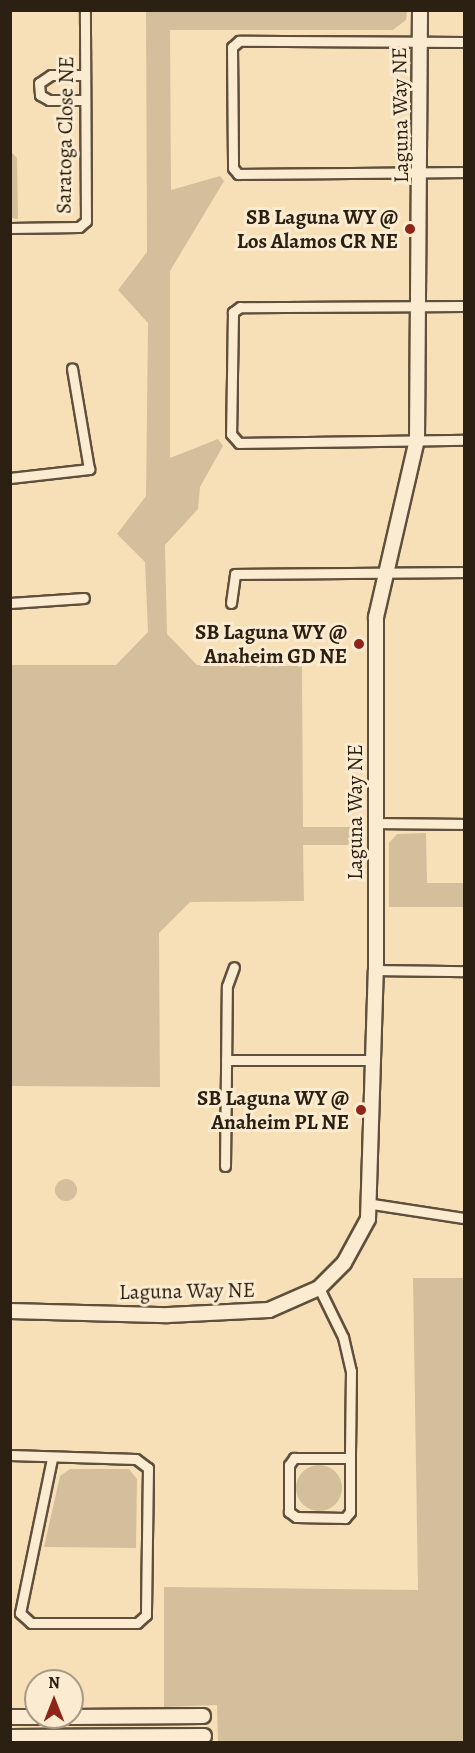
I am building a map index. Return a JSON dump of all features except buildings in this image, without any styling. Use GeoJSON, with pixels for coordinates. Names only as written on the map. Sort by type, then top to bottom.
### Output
{"type":"FeatureCollection","features":[{"type":"Feature","properties":{"kind":"street","name":"Saratoga Close NE"},"geometry":{"type":"LineString","coordinates":[[10,228],[79,227],[86,221],[85,10]]}},
{"type":"Feature","properties":{"kind":"street","name":"Laguna Way NE"},"geometry":{"type":"LineString","coordinates":[[10,1311],[238,1314],[296,1302],[319,1288],[349,1255],[372,1204],[376,970],[375,635],[386,572],[417,440],[422,175],[420,10]]}},
{"type":"Feature","properties":{"kind":"street"},"geometry":{"type":"LineString","coordinates":[[465,42],[420,44],[239,41],[232,47],[233,168],[238,174],[422,175],[465,172]]}},
{"type":"Feature","properties":{"kind":"street"},"geometry":{"type":"LineString","coordinates":[[84,75],[51,75],[39,83],[40,95],[49,100],[85,100]]}},
{"type":"Feature","properties":{"kind":"street"},"geometry":{"type":"LineString","coordinates":[[465,306],[420,309],[240,307],[233,312],[231,434],[239,443],[465,440]]}},
{"type":"Feature","properties":{"kind":"street"},"geometry":{"type":"LineString","coordinates":[[10,478],[89,469],[72,368]]}},
{"type":"Feature","properties":{"kind":"street"},"geometry":{"type":"LineString","coordinates":[[231,603],[235,574],[465,572]]}},
{"type":"Feature","properties":{"kind":"street"},"geometry":{"type":"LineString","coordinates":[[10,603],[84,598]]}},
{"type":"Feature","properties":{"kind":"street"},"geometry":{"type":"LineString","coordinates":[[376,823],[465,824]]}},
{"type":"Feature","properties":{"kind":"street"},"geometry":{"type":"LineString","coordinates":[[225,1166],[227,986],[234,967]]}},
{"type":"Feature","properties":{"kind":"street"},"geometry":{"type":"LineString","coordinates":[[376,970],[465,971]]}},
{"type":"Feature","properties":{"kind":"street"},"geometry":{"type":"LineString","coordinates":[[226,1060],[375,1060]]}},
{"type":"Feature","properties":{"kind":"street"},"geometry":{"type":"LineString","coordinates":[[372,1204],[465,1218]]}},
{"type":"Feature","properties":{"kind":"street"},"geometry":{"type":"LineString","coordinates":[[319,1288],[343,1337],[351,1371],[350,1458],[345,1518],[296,1517],[289,1512],[294,1458],[350,1458]]}},
{"type":"Feature","properties":{"kind":"street"},"geometry":{"type":"LineString","coordinates":[[10,1455],[52,1459],[136,1459],[148,1468],[146,1615],[137,1623],[31,1623],[20,1613],[52,1459]]}},
{"type":"Feature","properties":{"kind":"street"},"geometry":{"type":"LineString","coordinates":[[10,1737],[204,1739],[203,1716],[84,1717]]}},
{"type":"Feature","properties":{"kind":"shaded area"},"geometry":{"type":"Polygon","coordinates":[[[146,11],[407,11],[406,20],[393,30],[170,30],[171,190],[220,176],[224,181],[170,271],[170,458],[218,439],[223,446],[200,487],[198,509],[165,545],[167,634],[197,665],[302,666],[303,827],[363,827],[363,845],[303,845],[304,901],[190,902],[159,933],[160,1087],[11,1086],[11,665],[116,665],[148,632],[145,562],[117,534],[146,496],[148,323],[118,290],[147,252],[146,11]]]}},
{"type":"Feature","properties":{"kind":"shaded area"},"geometry":{"type":"Polygon","coordinates":[[[11,152],[17,158],[18,219],[11,218],[11,152]]]}},
{"type":"Feature","properties":{"kind":"shaded area"},"geometry":{"type":"Polygon","coordinates":[[[426,833],[427,883],[464,883],[464,907],[389,907],[389,843],[397,834],[426,833]]]}},
{"type":"Feature","properties":{"kind":"shaded area"},"geometry":{"type":"Polygon","coordinates":[[[66,1179],[74,1182],[77,1190],[74,1198],[66,1201],[58,1198],[55,1190],[58,1182],[66,1179]]]}},
{"type":"Feature","properties":{"kind":"shaded area"},"geometry":{"type":"Polygon","coordinates":[[[413,1278],[464,1278],[464,1742],[218,1742],[217,1705],[164,1707],[164,1587],[418,1590],[413,1278]]]}},
{"type":"Feature","properties":{"kind":"shaded area"},"geometry":{"type":"Polygon","coordinates":[[[319,1465],[335,1472],[342,1488],[335,1504],[319,1511],[303,1504],[296,1488],[303,1472],[319,1465]]]}},
{"type":"Feature","properties":{"kind":"shaded area"},"geometry":{"type":"Polygon","coordinates":[[[70,1469],[129,1469],[137,1479],[136,1548],[44,1547],[60,1476],[70,1469]]]}},
{"type":"Feature","properties":{"kind":"place","name":"SB Laguna WY @ Los Alamos CR NE"},"geometry":{"type":"Point","coordinates":[410,229]}},
{"type":"Feature","properties":{"kind":"place","name":"SB Laguna WY @ Anaheim GD NE"},"geometry":{"type":"Point","coordinates":[359,644]}},
{"type":"Feature","properties":{"kind":"place","name":"SB Laguna WY @ Anaheim PL NE"},"geometry":{"type":"Point","coordinates":[361,1110]}}]}
